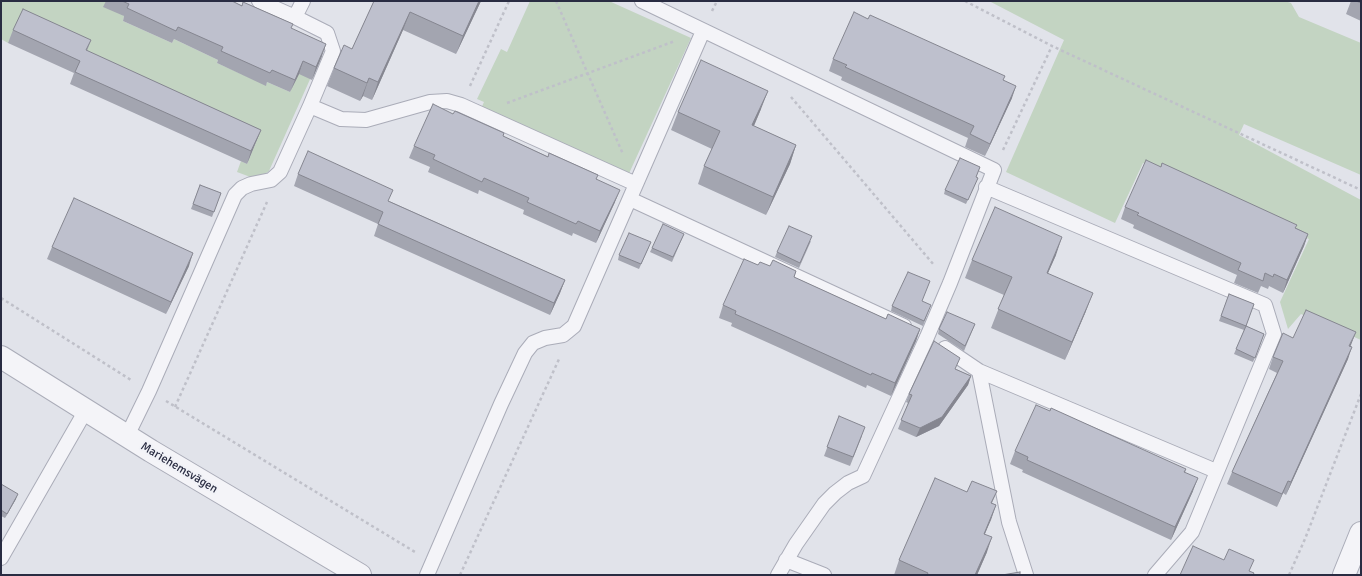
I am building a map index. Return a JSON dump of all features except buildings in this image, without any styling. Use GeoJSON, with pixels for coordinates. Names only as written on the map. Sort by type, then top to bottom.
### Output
{"type":"FeatureCollection","features":[{"type":"Feature","properties":{"kind":"street","name":"Mariehemsvägen"},"geometry":{"type":"LineString","coordinates":[[1,357],[126,436],[355,574]]}},
{"type":"Feature","properties":{"kind":"street"},"geometry":{"type":"LineString","coordinates":[[1344,575],[1361,533]]}},
{"type":"Feature","properties":{"kind":"lane"},"geometry":{"type":"LineString","coordinates":[[126,436],[149,391],[236,195],[242,188],[251,184],[271,180],[280,172],[333,51],[327,33],[259,1]]}},
{"type":"Feature","properties":{"kind":"lane"},"geometry":{"type":"LineString","coordinates":[[295,18],[303,1]]}},
{"type":"Feature","properties":{"kind":"lane"},"geometry":{"type":"LineString","coordinates":[[642,1],[994,170],[986,187],[950,283],[927,337],[863,476],[848,483],[824,504],[786,560],[778,575]]}},
{"type":"Feature","properties":{"kind":"lane"},"geometry":{"type":"LineString","coordinates":[[430,569],[498,411],[525,353],[533,343],[545,338],[563,335],[574,326],[703,31]]}},
{"type":"Feature","properties":{"kind":"lane"},"geometry":{"type":"LineString","coordinates":[[310,106],[341,119],[366,120],[430,102],[447,101],[461,105],[636,184]]}},
{"type":"Feature","properties":{"kind":"lane"},"geometry":{"type":"LineString","coordinates":[[986,187],[1265,305],[1274,334],[1192,532],[1155,575]]}},
{"type":"Feature","properties":{"kind":"lane"},"geometry":{"type":"LineString","coordinates":[[630,199],[927,337],[979,371],[1216,471]]}},
{"type":"Feature","properties":{"kind":"lane"},"geometry":{"type":"LineString","coordinates":[[979,371],[1009,522],[1026,575]]}},
{"type":"Feature","properties":{"kind":"lane"},"geometry":{"type":"LineString","coordinates":[[1,558],[86,410]]}},
{"type":"Feature","properties":{"kind":"lane"},"geometry":{"type":"LineString","coordinates":[[786,560],[824,575]]}},
{"type":"Feature","properties":{"kind":"path"},"geometry":{"type":"LineString","coordinates":[[461,105],[509,1]]}},
{"type":"Feature","properties":{"kind":"path"},"geometry":{"type":"LineString","coordinates":[[556,1],[636,184]]}},
{"type":"Feature","properties":{"kind":"path"},"geometry":{"type":"LineString","coordinates":[[965,1],[1052,46],[1361,190]]}},
{"type":"Feature","properties":{"kind":"path"},"geometry":{"type":"LineString","coordinates":[[479,113],[703,31]]}},
{"type":"Feature","properties":{"kind":"path"},"geometry":{"type":"LineString","coordinates":[[994,170],[1052,46]]}},
{"type":"Feature","properties":{"kind":"path"},"geometry":{"type":"LineString","coordinates":[[786,92],[950,283]]}},
{"type":"Feature","properties":{"kind":"path"},"geometry":{"type":"LineString","coordinates":[[175,407],[280,172]]}},
{"type":"Feature","properties":{"kind":"path"},"geometry":{"type":"LineString","coordinates":[[1,298],[430,569]]}},
{"type":"Feature","properties":{"kind":"path"},"geometry":{"type":"LineString","coordinates":[[460,575],[574,326]]}},
{"type":"Feature","properties":{"kind":"path"},"geometry":{"type":"LineString","coordinates":[[1289,575],[1361,394]]}},
{"type":"Feature","properties":{"kind":"green space"},"geometry":{"type":"Polygon","coordinates":[[[1,1],[106,1],[124,16],[123,21],[172,43],[174,39],[218,60],[217,63],[266,85],[267,82],[290,92],[309,51],[320,57],[269,171],[262,176],[253,178],[237,172],[241,161],[247,164],[256,142],[18,22],[8,43],[1,39],[1,1]]]}},
{"type":"Feature","properties":{"kind":"green space"},"geometry":{"type":"Polygon","coordinates":[[[530,1],[609,1],[691,38],[626,180],[479,113],[484,102],[477,99],[501,49],[507,52],[530,1]]]}},
{"type":"Feature","properties":{"kind":"green space"},"geometry":{"type":"Polygon","coordinates":[[[989,1],[1285,1],[1291,3],[1299,17],[1361,43],[1361,175],[1244,124],[1239,135],[1361,200],[1361,340],[1301,314],[1288,329],[1280,302],[1309,239],[1143,163],[1115,223],[1006,172],[1064,40],[989,1]]]}}]}
